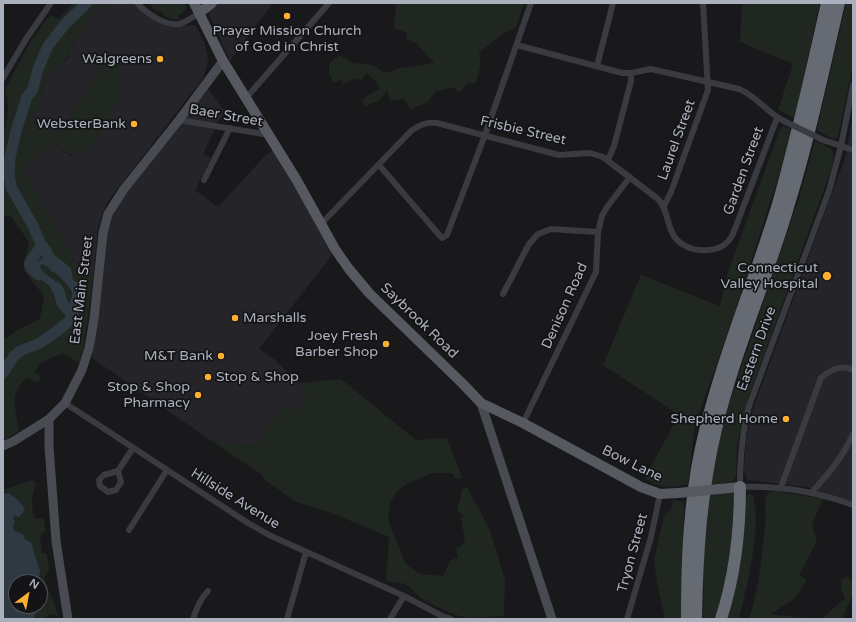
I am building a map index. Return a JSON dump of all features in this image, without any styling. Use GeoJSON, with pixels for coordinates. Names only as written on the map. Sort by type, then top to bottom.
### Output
{"type":"FeatureCollection","features":[{"type":"Feature","properties":{"kind":"highway"},"geometry":{"type":"LineString","coordinates":[[687,619],[689,531],[693,494],[701,448],[719,380],[764,250],[782,190],[803,110],[827,3]]}},
{"type":"Feature","properties":{"kind":"highway"},"geometry":{"type":"LineString","coordinates":[[696,619],[698,541],[703,495],[711,450],[728,383],[779,238],[794,186],[810,127],[839,3]]}},
{"type":"Feature","properties":{"kind":"highway"},"geometry":{"type":"LineString","coordinates":[[721,619],[729,591],[736,553],[739,525],[740,487]]}},
{"type":"Feature","properties":{"kind":"main road"},"geometry":{"type":"LineString","coordinates":[[194,3],[224,61]]}},
{"type":"Feature","properties":{"kind":"main road"},"geometry":{"type":"LineString","coordinates":[[199,13],[212,3]]}},
{"type":"Feature","properties":{"kind":"main road","name":"Saybrook Road"},"geometry":{"type":"LineString","coordinates":[[224,61],[270,135],[321,224],[349,269],[369,293],[481,403],[552,619]]}},
{"type":"Feature","properties":{"kind":"main road","name":"East Main Street"},"geometry":{"type":"LineString","coordinates":[[3,446],[14,441],[49,419],[65,402],[82,370],[89,348],[94,319],[100,252],[106,218],[124,189],[224,61]]}},
{"type":"Feature","properties":{"kind":"main road","name":"Bow Lane"},"geometry":{"type":"LineString","coordinates":[[481,403],[523,423],[641,487],[660,494],[740,487]]}},
{"type":"Feature","properties":{"kind":"main road"},"geometry":{"type":"LineString","coordinates":[[49,419],[49,447],[56,541],[68,619]]}},
{"type":"Feature","properties":{"kind":"street"},"geometry":{"type":"LineString","coordinates":[[3,78],[26,39],[51,3]]}},
{"type":"Feature","properties":{"kind":"street"},"geometry":{"type":"LineString","coordinates":[[137,3],[155,17],[170,24],[182,23],[199,13]]}},
{"type":"Feature","properties":{"kind":"street"},"geometry":{"type":"LineString","coordinates":[[246,98],[329,3]]}},
{"type":"Feature","properties":{"kind":"street"},"geometry":{"type":"LineString","coordinates":[[379,165],[438,234],[444,238],[449,230],[485,135],[531,3]]}},
{"type":"Feature","properties":{"kind":"street"},"geometry":{"type":"LineString","coordinates":[[597,66],[613,3]]}},
{"type":"Feature","properties":{"kind":"street","name":"Laurel Street"},"geometry":{"type":"LineString","coordinates":[[664,206],[671,192],[708,90],[709,82],[704,3]]}},
{"type":"Feature","properties":{"kind":"street"},"geometry":{"type":"LineString","coordinates":[[517,45],[622,73],[631,73],[651,69],[739,89],[746,92],[777,118],[823,140],[853,150]]}},
{"type":"Feature","properties":{"kind":"street"},"geometry":{"type":"LineString","coordinates":[[608,160],[614,146],[631,81],[631,73]]}},
{"type":"Feature","properties":{"kind":"street","name":"Eastern Drive"},"geometry":{"type":"LineString","coordinates":[[740,487],[742,440],[749,406],[828,191],[841,146],[853,86]]}},
{"type":"Feature","properties":{"kind":"street","name":"Garden Street"},"geometry":{"type":"LineString","coordinates":[[664,206],[671,232],[683,245],[699,251],[718,249],[730,240],[777,118]]}},
{"type":"Feature","properties":{"kind":"street","name":"Baer Street"},"geometry":{"type":"LineString","coordinates":[[179,120],[270,135]]}},
{"type":"Feature","properties":{"kind":"street","name":"Frisbie Street"},"geometry":{"type":"LineString","coordinates":[[321,224],[411,131],[422,124],[429,122],[559,155],[590,153],[603,157],[658,199],[664,206]]}},
{"type":"Feature","properties":{"kind":"street"},"geometry":{"type":"LineString","coordinates":[[204,180],[230,128]]}},
{"type":"Feature","properties":{"kind":"street","name":"Denison Road"},"geometry":{"type":"LineString","coordinates":[[523,423],[596,272],[600,221],[607,207],[630,177]]}},
{"type":"Feature","properties":{"kind":"street"},"geometry":{"type":"LineString","coordinates":[[503,294],[529,244],[538,234],[551,229],[598,232]]}},
{"type":"Feature","properties":{"kind":"street"},"geometry":{"type":"LineString","coordinates":[[781,487],[821,378],[826,373],[835,369],[847,367],[853,370]]}},
{"type":"Feature","properties":{"kind":"street","name":"Hillside Avenue"},"geometry":{"type":"LineString","coordinates":[[65,402],[133,448],[268,535],[404,596],[442,616],[451,619]]}},
{"type":"Feature","properties":{"kind":"street"},"geometry":{"type":"LineString","coordinates":[[812,492],[834,467],[848,446],[853,434]]}},
{"type":"Feature","properties":{"kind":"street"},"geometry":{"type":"LineString","coordinates":[[118,471],[133,448]]}},
{"type":"Feature","properties":{"kind":"street"},"geometry":{"type":"LineString","coordinates":[[129,530],[167,470]]}},
{"type":"Feature","properties":{"kind":"street","name":"Bow Lane"},"geometry":{"type":"LineString","coordinates":[[740,487],[781,487],[812,492],[853,505]]}},
{"type":"Feature","properties":{"kind":"street","name":"Tryon Street"},"geometry":{"type":"LineString","coordinates":[[627,619],[651,537],[660,494]]}},
{"type":"Feature","properties":{"kind":"street"},"geometry":{"type":"LineString","coordinates":[[287,619],[306,552]]}},
{"type":"Feature","properties":{"kind":"street"},"geometry":{"type":"LineString","coordinates":[[193,619],[197,606],[202,597],[208,591]]}},
{"type":"Feature","properties":{"kind":"street"},"geometry":{"type":"LineString","coordinates":[[390,619],[404,596]]}},
{"type":"Feature","properties":{"kind":"shaded area"},"geometry":{"type":"Polygon","coordinates":[[[74,3],[110,3],[91,19],[67,53],[70,55],[47,80],[33,120],[57,136],[103,66],[110,59],[122,62],[116,80],[119,98],[96,143],[73,156],[52,143],[27,163],[25,173],[80,270],[93,277],[84,345],[79,363],[62,353],[39,364],[35,372],[41,377],[38,383],[28,378],[22,383],[18,389],[15,402],[19,431],[3,441],[3,340],[21,328],[40,319],[44,296],[23,269],[29,242],[10,215],[3,216],[3,137],[8,108],[5,90],[29,44],[50,15],[58,19],[74,3]]]}},
{"type":"Feature","properties":{"kind":"shaded area"},"geometry":{"type":"Polygon","coordinates":[[[110,3],[133,3],[137,7],[172,26],[196,26],[205,44],[208,59],[203,78],[106,204],[98,227],[91,296],[20,166],[52,143],[71,156],[96,143],[118,89],[116,80],[121,62],[103,66],[57,136],[33,120],[47,80],[70,56],[67,54],[85,26],[100,9],[110,3]]]}},
{"type":"Feature","properties":{"kind":"shaded area"},"geometry":{"type":"Polygon","coordinates":[[[149,3],[184,3],[187,9],[178,16],[180,19],[171,19],[164,16],[163,13],[152,9],[153,6],[149,3]]]}},
{"type":"Feature","properties":{"kind":"shaded area"},"geometry":{"type":"Polygon","coordinates":[[[204,3],[273,3],[230,61],[204,3]]]}},
{"type":"Feature","properties":{"kind":"shaded area"},"geometry":{"type":"Polygon","coordinates":[[[524,3],[516,27],[502,34],[479,53],[481,64],[476,83],[467,84],[459,93],[453,87],[435,92],[428,102],[411,109],[404,99],[390,101],[387,91],[379,101],[364,106],[363,99],[380,88],[375,80],[366,73],[362,80],[351,79],[343,85],[342,80],[334,82],[329,75],[329,64],[339,55],[352,63],[373,65],[385,73],[400,68],[434,63],[416,43],[406,39],[407,33],[394,28],[396,4],[524,3]]]}},
{"type":"Feature","properties":{"kind":"shaded area"},"geometry":{"type":"Polygon","coordinates":[[[742,3],[820,3],[795,118],[778,110],[793,64],[740,42],[742,3]]]}},
{"type":"Feature","properties":{"kind":"shaded area"},"geometry":{"type":"Polygon","coordinates":[[[846,3],[853,3],[853,66],[838,136],[833,139],[817,130],[846,3]]]}},
{"type":"Feature","properties":{"kind":"shaded area"},"geometry":{"type":"Polygon","coordinates":[[[208,89],[226,112],[212,128],[215,129],[203,154],[211,158],[195,190],[218,207],[264,157],[273,150],[286,170],[332,255],[259,349],[274,359],[299,383],[305,399],[297,410],[281,409],[255,445],[238,446],[210,440],[92,358],[105,235],[111,220],[118,205],[134,183],[208,89]]]}},
{"type":"Feature","properties":{"kind":"shaded area","name":"Connecticut Valley Hospital"},"geometry":{"type":"Polygon","coordinates":[[[853,117],[853,503],[807,487],[748,480],[744,470],[746,440],[753,409],[845,158],[853,117]]]}},
{"type":"Feature","properties":{"kind":"shaded area"},"geometry":{"type":"Polygon","coordinates":[[[783,126],[790,129],[792,134],[731,324],[695,425],[688,484],[674,487],[655,485],[645,477],[679,415],[603,365],[641,275],[720,306],[728,272],[779,132],[783,126]]]}},
{"type":"Feature","properties":{"kind":"shaded area"},"geometry":{"type":"Polygon","coordinates":[[[815,141],[830,148],[832,151],[833,157],[831,170],[747,402],[737,444],[736,477],[732,482],[711,484],[723,426],[732,394],[800,195],[815,141]]]}},
{"type":"Feature","properties":{"kind":"shaded area"},"geometry":{"type":"Polygon","coordinates":[[[52,253],[71,268],[73,280],[85,286],[86,299],[81,314],[75,312],[72,307],[72,292],[54,271],[41,264],[40,267],[42,271],[59,286],[63,298],[61,301],[58,300],[49,285],[34,275],[27,267],[52,253]]]}},
{"type":"Feature","properties":{"kind":"shaded area"},"geometry":{"type":"Polygon","coordinates":[[[341,379],[416,440],[447,438],[462,477],[459,479],[455,478],[452,473],[432,473],[407,484],[398,490],[391,501],[388,519],[405,563],[419,574],[443,576],[450,561],[458,557],[456,549],[463,544],[465,539],[461,519],[463,516],[457,510],[463,488],[467,487],[490,530],[505,579],[504,616],[467,618],[450,613],[422,599],[406,584],[386,581],[389,537],[329,512],[296,502],[265,480],[262,475],[210,440],[238,446],[255,445],[281,409],[297,410],[305,399],[299,383],[341,379]]]}},
{"type":"Feature","properties":{"kind":"shaded area"},"geometry":{"type":"Polygon","coordinates":[[[33,480],[36,484],[32,497],[33,509],[35,518],[44,519],[45,531],[40,536],[42,553],[47,554],[49,570],[46,574],[8,574],[8,614],[48,614],[48,588],[59,616],[49,614],[45,619],[3,619],[3,490],[33,480]]]}},
{"type":"Feature","properties":{"kind":"shaded area"},"geometry":{"type":"Polygon","coordinates":[[[776,491],[823,499],[812,525],[817,541],[799,575],[807,580],[794,599],[771,614],[812,619],[749,619],[760,572],[765,521],[765,499],[769,493],[776,491]]]}},
{"type":"Feature","properties":{"kind":"shaded area"},"geometry":{"type":"Polygon","coordinates":[[[8,493],[18,500],[25,510],[19,517],[14,516],[14,531],[23,534],[24,538],[31,543],[40,571],[40,574],[8,574],[8,614],[35,614],[34,619],[3,619],[3,494],[8,493]]]}},
{"type":"Feature","properties":{"kind":"shaded area"},"geometry":{"type":"Polygon","coordinates":[[[732,493],[736,497],[736,522],[719,619],[703,619],[704,555],[710,495],[732,493]]]}},
{"type":"Feature","properties":{"kind":"shaded area"},"geometry":{"type":"Polygon","coordinates":[[[750,494],[753,495],[755,509],[755,540],[739,619],[728,619],[737,580],[745,496],[750,494]]]}},
{"type":"Feature","properties":{"kind":"shaded area"},"geometry":{"type":"Polygon","coordinates":[[[673,500],[684,502],[682,619],[665,619],[657,583],[654,560],[664,516],[672,508],[673,500]]]}},
{"type":"Feature","properties":{"kind":"shaded area"},"geometry":{"type":"Polygon","coordinates":[[[847,576],[853,582],[853,593],[842,619],[822,619],[845,598],[841,589],[841,581],[847,576]]]}},
{"type":"Feature","properties":{"kind":"waterway"},"geometry":{"type":"LineString","coordinates":[[55,267],[11,187],[9,173],[10,158],[16,131],[27,97],[33,89],[38,69],[48,46],[65,24],[87,3]]}},
{"type":"Feature","properties":{"kind":"waterway"},"geometry":{"type":"LineString","coordinates":[[39,275],[33,270],[30,263],[41,244]]}},
{"type":"Feature","properties":{"kind":"waterway"},"geometry":{"type":"LineString","coordinates":[[56,287],[59,291],[62,303],[73,315]]}},
{"type":"Feature","properties":{"kind":"waterway"},"geometry":{"type":"LineString","coordinates":[[3,373],[14,356],[20,351],[40,343],[68,322],[73,315],[77,297]]}},
{"type":"Feature","properties":{"kind":"place","name":"Prayer Mission Church of God in Christ"},"geometry":{"type":"Point","coordinates":[287,16]}},
{"type":"Feature","properties":{"kind":"place","name":"Walgreens"},"geometry":{"type":"Point","coordinates":[160,59]}},
{"type":"Feature","properties":{"kind":"place","name":"WebsterBank"},"geometry":{"type":"Point","coordinates":[134,124]}},
{"type":"Feature","properties":{"kind":"place","name":"Connecticut Valley Hospital"},"geometry":{"type":"Point","coordinates":[827,276]}},
{"type":"Feature","properties":{"kind":"place","name":"Marshalls"},"geometry":{"type":"Point","coordinates":[235,318]}},
{"type":"Feature","properties":{"kind":"place","name":"Joey Fresh Barber Shop"},"geometry":{"type":"Point","coordinates":[386,344]}},
{"type":"Feature","properties":{"kind":"place","name":"M&T Bank"},"geometry":{"type":"Point","coordinates":[221,356]}},
{"type":"Feature","properties":{"kind":"place","name":"Stop & Shop"},"geometry":{"type":"Point","coordinates":[208,377]}},
{"type":"Feature","properties":{"kind":"place","name":"Stop & Shop Pharmacy"},"geometry":{"type":"Point","coordinates":[198,395]}},
{"type":"Feature","properties":{"kind":"place","name":"Shepherd Home"},"geometry":{"type":"Point","coordinates":[786,419]}}]}
